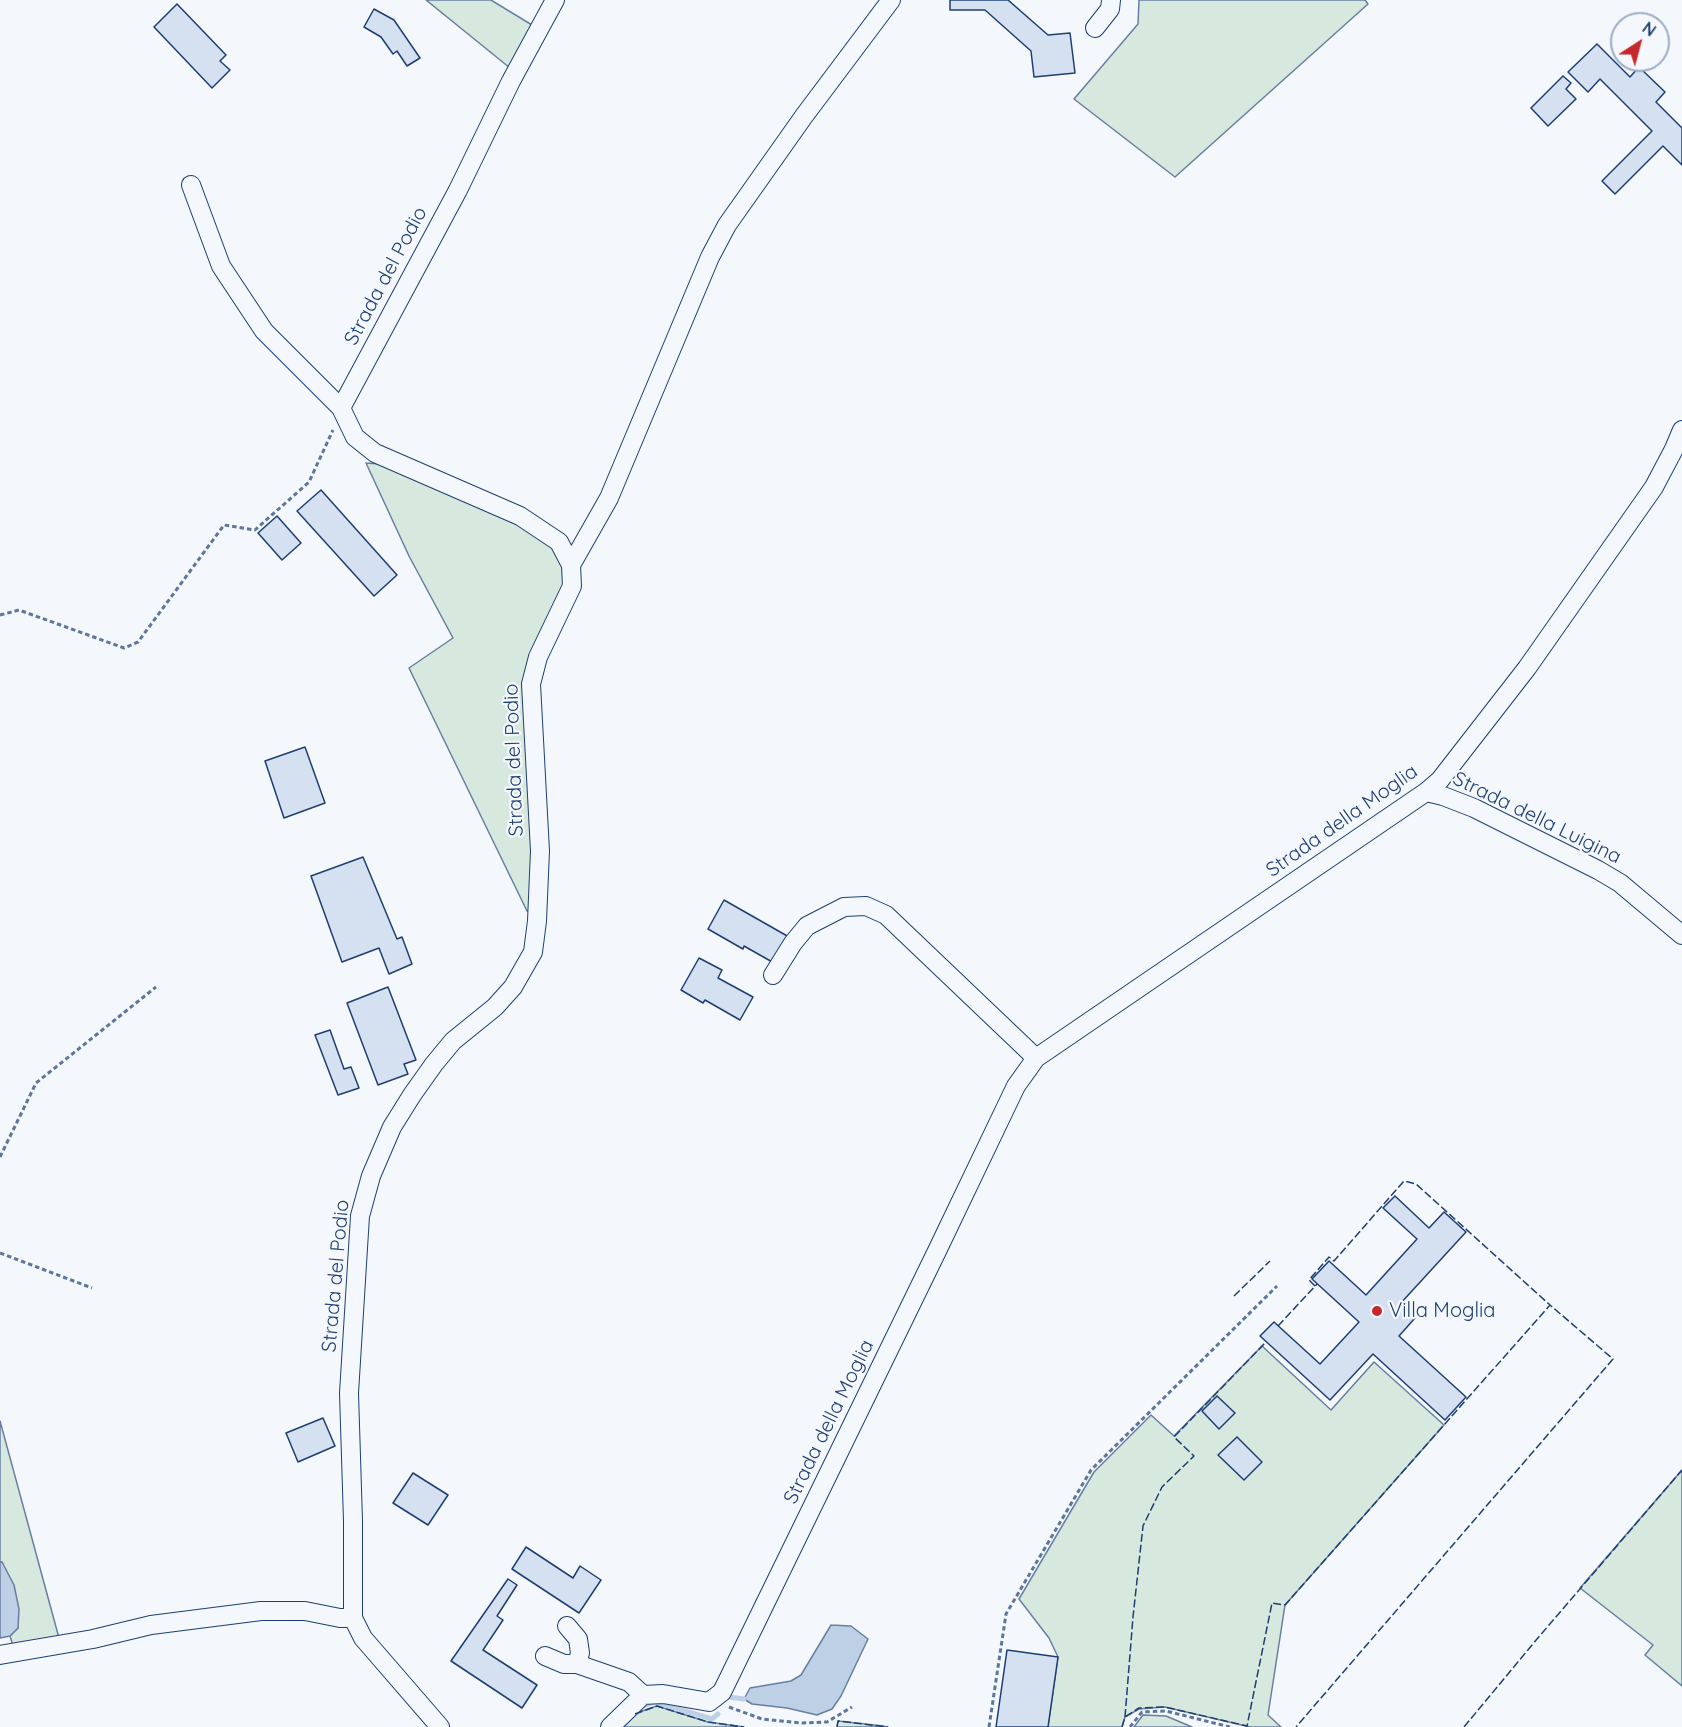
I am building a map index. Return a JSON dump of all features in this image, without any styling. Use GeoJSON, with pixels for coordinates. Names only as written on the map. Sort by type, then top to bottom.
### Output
{"type":"FeatureCollection","features":[{"type":"Feature","properties":{"kind":"street","name":"Strada del Podio"},"geometry":{"type":"LineString","coordinates":[[341,408],[458,190],[510,81],[555,0]]}},
{"type":"Feature","properties":{"kind":"street"},"geometry":{"type":"LineString","coordinates":[[571,566],[609,498],[710,257],[727,225],[804,116],[891,0]]}},
{"type":"Feature","properties":{"kind":"street"},"geometry":{"type":"LineString","coordinates":[[1095,28],[1110,9],[1111,0]]}},
{"type":"Feature","properties":{"kind":"street"},"geometry":{"type":"LineString","coordinates":[[191,185],[221,266],[264,332],[341,408],[355,437],[375,453],[520,516],[559,542],[571,566]]}},
{"type":"Feature","properties":{"kind":"street","name":"Strada della Moglia"},"geometry":{"type":"LineString","coordinates":[[709,1702],[722,1692],[938,1251],[1016,1086],[1036,1058],[1426,792],[1440,780],[1527,668],[1654,487],[1682,430]]}},
{"type":"Feature","properties":{"kind":"street","name":"Strada del Podio"},"geometry":{"type":"LineString","coordinates":[[353,1618],[349,1393],[360,1216],[371,1176],[392,1127],[412,1095],[453,1041],[495,1007],[513,987],[532,952],[537,921],[540,851],[531,684],[538,657],[572,586],[571,566]]}},
{"type":"Feature","properties":{"kind":"street","name":"Strada della Luigina"},"geometry":{"type":"LineString","coordinates":[[1426,792],[1462,803],[1598,870],[1620,883],[1682,935]]}},
{"type":"Feature","properties":{"kind":"street"},"geometry":{"type":"LineString","coordinates":[[773,975],[807,926],[844,907],[866,906],[886,915],[1036,1058]]}},
{"type":"Feature","properties":{"kind":"street"},"geometry":{"type":"LineString","coordinates":[[0,1656],[93,1639],[151,1625],[261,1611],[305,1611],[340,1618],[353,1618],[363,1638],[440,1727]]}},
{"type":"Feature","properties":{"kind":"street"},"geometry":{"type":"LineString","coordinates":[[567,1626],[578,1639],[580,1653],[577,1664]]}},
{"type":"Feature","properties":{"kind":"street"},"geometry":{"type":"LineString","coordinates":[[545,1656],[564,1664],[577,1664],[629,1682],[643,1695]]}},
{"type":"Feature","properties":{"kind":"street"},"geometry":{"type":"LineString","coordinates":[[610,1727],[643,1695],[663,1694],[709,1702]]}},
{"type":"Feature","properties":{"kind":"path"},"geometry":{"type":"LineString","coordinates":[[0,615],[19,610],[124,648],[138,642],[224,525],[255,530],[309,482],[341,408]]}},
{"type":"Feature","properties":{"kind":"path"},"geometry":{"type":"LineString","coordinates":[[0,1156],[36,1083],[156,987]]}},
{"type":"Feature","properties":{"kind":"path"},"geometry":{"type":"LineString","coordinates":[[0,1253],[92,1288]]}},
{"type":"Feature","properties":{"kind":"path"},"geometry":{"type":"LineString","coordinates":[[989,1727],[1006,1614],[1091,1470],[1277,1286]]}},
{"type":"Feature","properties":{"kind":"path"},"geometry":{"type":"LineString","coordinates":[[709,1702],[762,1719],[802,1723],[827,1722],[852,1707]]}},
{"type":"Feature","properties":{"kind":"path"},"geometry":{"type":"LineString","coordinates":[[1131,1727],[1142,1712],[1166,1711],[1230,1727]]}},
{"type":"Feature","properties":{"kind":"shaded area"},"geometry":{"type":"Polygon","coordinates":[[[426,0],[491,0],[532,25],[510,68],[426,0]]]}},
{"type":"Feature","properties":{"kind":"shaded area"},"geometry":{"type":"Polygon","coordinates":[[[1139,0],[1365,0],[1368,4],[1175,177],[1074,99],[1138,24],[1139,0]]]}},
{"type":"Feature","properties":{"kind":"shaded area"},"geometry":{"type":"Polygon","coordinates":[[[366,463],[380,464],[541,535],[564,557],[567,575],[561,595],[536,642],[534,910],[527,911],[409,668],[453,638],[409,556],[366,463]]]}},
{"type":"Feature","properties":{"kind":"shaded area"},"geometry":{"type":"Polygon","coordinates":[[[1262,1346],[1331,1410],[1374,1362],[1444,1425],[1285,1605],[1268,1715],[1281,1727],[1250,1727],[1165,1707],[1139,1709],[1125,1717],[1122,1727],[1048,1727],[1058,1657],[1049,1638],[1019,1599],[1094,1472],[1151,1415],[1174,1436],[1262,1346]]]}},
{"type":"Feature","properties":{"kind":"shaded area"},"geometry":{"type":"Polygon","coordinates":[[[0,1421],[59,1638],[13,1646],[10,1636],[18,1628],[2,1562],[0,1562],[0,1421]]]}},
{"type":"Feature","properties":{"kind":"shaded area"},"geometry":{"type":"Polygon","coordinates":[[[1682,1470],[1682,1686],[1645,1655],[1653,1645],[1580,1588],[1682,1470]]]}},
{"type":"Feature","properties":{"kind":"shaded area"},"geometry":{"type":"Polygon","coordinates":[[[657,1706],[708,1722],[744,1727],[624,1727],[636,1713],[657,1706]]]}},
{"type":"Feature","properties":{"kind":"shaded area"},"geometry":{"type":"Polygon","coordinates":[[[1143,1715],[1166,1716],[1192,1727],[1134,1727],[1143,1715]]]}},
{"type":"Feature","properties":{"kind":"shaded area"},"geometry":{"type":"Polygon","coordinates":[[[838,1721],[883,1726],[888,1727],[837,1727],[838,1721]]]}},
{"type":"Feature","properties":{"kind":"water"},"geometry":{"type":"Polygon","coordinates":[[[0,1562],[14,1585],[19,1609],[18,1628],[10,1636],[0,1638],[0,1562]]]}},
{"type":"Feature","properties":{"kind":"water"},"geometry":{"type":"Polygon","coordinates":[[[831,1625],[851,1626],[868,1639],[841,1696],[832,1709],[817,1715],[787,1708],[752,1704],[744,1699],[750,1688],[791,1681],[801,1675],[831,1625]]]}},
{"type":"Feature","properties":{"kind":"building"},"geometry":{"type":"Polygon","coordinates":[[[950,0],[1008,0],[1048,35],[1070,33],[1075,73],[1034,77],[1031,51],[985,10],[950,10],[950,0]]]}},
{"type":"Feature","properties":{"kind":"building"},"geometry":{"type":"Polygon","coordinates":[[[177,4],[226,55],[220,61],[230,70],[212,88],[154,27],[177,4]]]}},
{"type":"Feature","properties":{"kind":"building"},"geometry":{"type":"Polygon","coordinates":[[[374,9],[394,20],[420,58],[407,66],[397,51],[393,54],[381,37],[364,27],[374,9]]]}},
{"type":"Feature","properties":{"kind":"building"},"geometry":{"type":"Polygon","coordinates":[[[1597,44],[1610,57],[1610,72],[1625,72],[1630,77],[1634,72],[1644,72],[1665,92],[1656,102],[1682,128],[1682,165],[1663,146],[1615,194],[1602,181],[1652,131],[1600,79],[1588,92],[1568,72],[1597,44]]]}},
{"type":"Feature","properties":{"kind":"building"},"geometry":{"type":"Polygon","coordinates":[[[1563,76],[1571,83],[1566,89],[1576,99],[1548,126],[1531,108],[1563,76]]]}},
{"type":"Feature","properties":{"kind":"building"},"geometry":{"type":"Polygon","coordinates":[[[321,490],[397,575],[374,596],[297,511],[321,490]]]}},
{"type":"Feature","properties":{"kind":"building"},"geometry":{"type":"Polygon","coordinates":[[[277,516],[301,543],[282,560],[258,533],[277,516]]]}},
{"type":"Feature","properties":{"kind":"building"},"geometry":{"type":"Polygon","coordinates":[[[305,747],[325,803],[284,818],[265,761],[305,747]]]}},
{"type":"Feature","properties":{"kind":"building"},"geometry":{"type":"Polygon","coordinates":[[[363,857],[397,939],[402,937],[412,964],[389,974],[379,948],[342,962],[311,876],[363,857]]]}},
{"type":"Feature","properties":{"kind":"building"},"geometry":{"type":"Polygon","coordinates":[[[724,900],[789,937],[774,963],[708,929],[724,900]]]}},
{"type":"Feature","properties":{"kind":"building"},"geometry":{"type":"Polygon","coordinates":[[[699,958],[722,970],[718,978],[753,997],[740,1020],[705,1000],[703,1003],[681,990],[699,958]]]}},
{"type":"Feature","properties":{"kind":"building"},"geometry":{"type":"Polygon","coordinates":[[[388,987],[416,1060],[404,1064],[408,1074],[378,1085],[347,1003],[388,987]]]}},
{"type":"Feature","properties":{"kind":"building"},"geometry":{"type":"Polygon","coordinates":[[[330,1030],[344,1069],[351,1067],[359,1088],[338,1095],[315,1035],[330,1030]]]}},
{"type":"Feature","properties":{"kind":"building","name":"Villa Moglia"},"geometry":{"type":"Polygon","coordinates":[[[1395,1196],[1429,1228],[1444,1212],[1466,1232],[1400,1304],[1415,1318],[1399,1336],[1466,1397],[1445,1420],[1373,1354],[1330,1400],[1260,1336],[1274,1322],[1320,1364],[1359,1322],[1312,1279],[1329,1261],[1366,1295],[1417,1239],[1383,1208],[1395,1196]]]}},
{"type":"Feature","properties":{"kind":"building"},"geometry":{"type":"Polygon","coordinates":[[[1217,1396],[1235,1413],[1219,1429],[1202,1411],[1217,1396]]]}},
{"type":"Feature","properties":{"kind":"building"},"geometry":{"type":"Polygon","coordinates":[[[323,1418],[335,1446],[298,1462],[286,1433],[323,1418]]]}},
{"type":"Feature","properties":{"kind":"building"},"geometry":{"type":"Polygon","coordinates":[[[1237,1437],[1262,1462],[1244,1480],[1218,1455],[1237,1437]]]}},
{"type":"Feature","properties":{"kind":"building"},"geometry":{"type":"Polygon","coordinates":[[[413,1473],[448,1495],[428,1525],[393,1503],[413,1473]]]}},
{"type":"Feature","properties":{"kind":"building"},"geometry":{"type":"Polygon","coordinates":[[[526,1547],[573,1578],[580,1566],[601,1580],[579,1613],[512,1569],[526,1547]]]}},
{"type":"Feature","properties":{"kind":"building"},"geometry":{"type":"Polygon","coordinates":[[[508,1579],[517,1585],[497,1616],[503,1620],[483,1650],[537,1685],[522,1708],[451,1661],[508,1579]]]}},
{"type":"Feature","properties":{"kind":"building"},"geometry":{"type":"Polygon","coordinates":[[[1007,1650],[1058,1657],[1048,1727],[996,1727],[1007,1650]]]}},
{"type":"Feature","properties":{"kind":"waterway"},"geometry":{"type":"LineString","coordinates":[[729,1697],[744,1699]]}},
{"type":"Feature","properties":{"kind":"waterway"},"geometry":{"type":"LineString","coordinates":[[640,1707],[655,1702],[712,1719],[718,1714]]}},
{"type":"Feature","properties":{"kind":"fence"},"geometry":{"type":"LineString","coordinates":[[1315,1286],[1309,1280],[1329,1257],[1334,1261],[1404,1181],[1416,1184],[1550,1305]]}},
{"type":"Feature","properties":{"kind":"fence"},"geometry":{"type":"LineString","coordinates":[[1234,1296],[1270,1261]]}},
{"type":"Feature","properties":{"kind":"fence"},"geometry":{"type":"LineString","coordinates":[[1278,1326],[1317,1284]]}},
{"type":"Feature","properties":{"kind":"fence"},"geometry":{"type":"LineString","coordinates":[[1122,1727],[1125,1717],[1139,1708],[1165,1707],[1247,1726],[1272,1603],[1285,1605],[1550,1305],[1613,1359],[1296,1727]]}},
{"type":"Feature","properties":{"kind":"fence"},"geometry":{"type":"LineString","coordinates":[[1125,1717],[1143,1526],[1162,1487],[1194,1456],[1174,1437],[1266,1342]]}},
{"type":"Feature","properties":{"kind":"fence"},"geometry":{"type":"LineString","coordinates":[[1464,1727],[1682,1470]]}},
{"type":"Feature","properties":{"kind":"fence"},"geometry":{"type":"LineString","coordinates":[[635,1714],[657,1706],[708,1722],[744,1727]]}},
{"type":"Feature","properties":{"kind":"fence"},"geometry":{"type":"LineString","coordinates":[[837,1727],[838,1721],[888,1727]]}},
{"type":"Feature","properties":{"kind":"place","name":"Villa Moglia"},"geometry":{"type":"Point","coordinates":[1377,1311]}}]}
